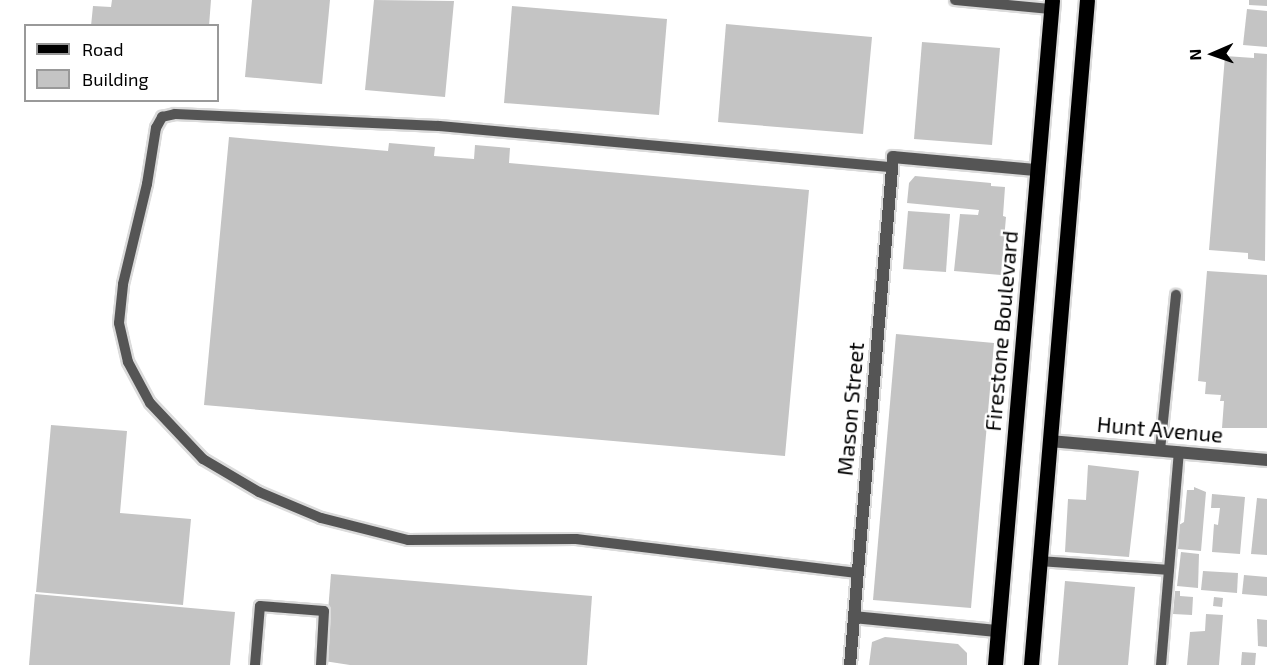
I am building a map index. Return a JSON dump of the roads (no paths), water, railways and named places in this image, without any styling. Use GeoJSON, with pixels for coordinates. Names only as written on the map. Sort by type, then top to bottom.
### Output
{"type":"FeatureCollection","features":[{"type":"Feature","properties":{"kind":"main road"},"geometry":{"type":"LineString","coordinates":[[1031,665],[1087,0]]}},
{"type":"Feature","properties":{"kind":"main road","name":"Firestone Boulevard"},"geometry":{"type":"LineString","coordinates":[[995,665],[1052,4]]}},
{"type":"Feature","properties":{"kind":"street"},"geometry":{"type":"LineString","coordinates":[[893,162],[1037,170]]}},
{"type":"Feature","properties":{"kind":"street","name":"Mason Street"},"geometry":{"type":"LineString","coordinates":[[850,665],[893,162]]}},
{"type":"Feature","properties":{"kind":"street","name":"Hunt Avenue"},"geometry":{"type":"LineString","coordinates":[[1050,441],[1267,460]]}},
{"type":"Feature","properties":{"kind":"street"},"geometry":{"type":"LineString","coordinates":[[854,616],[998,632]]}},
{"type":"Feature","properties":{"kind":"lane"},"geometry":{"type":"LineString","coordinates":[[954,0],[1052,4]]}},
{"type":"Feature","properties":{"kind":"lane"},"geometry":{"type":"LineString","coordinates":[[857,573],[576,539],[408,540],[321,518],[259,492],[203,459],[150,403],[128,362],[119,323],[123,284],[147,184],[156,128],[162,117],[175,114],[439,126],[893,162]]}},
{"type":"Feature","properties":{"kind":"lane"},"geometry":{"type":"LineString","coordinates":[[1160,450],[1176,295]]}},
{"type":"Feature","properties":{"kind":"lane"},"geometry":{"type":"LineString","coordinates":[[1161,665],[1179,452]]}},
{"type":"Feature","properties":{"kind":"lane"},"geometry":{"type":"LineString","coordinates":[[1040,561],[1169,570]]}},
{"type":"Feature","properties":{"kind":"lane"},"geometry":{"type":"LineString","coordinates":[[255,665],[260,606],[324,611],[321,665]]}}]}
